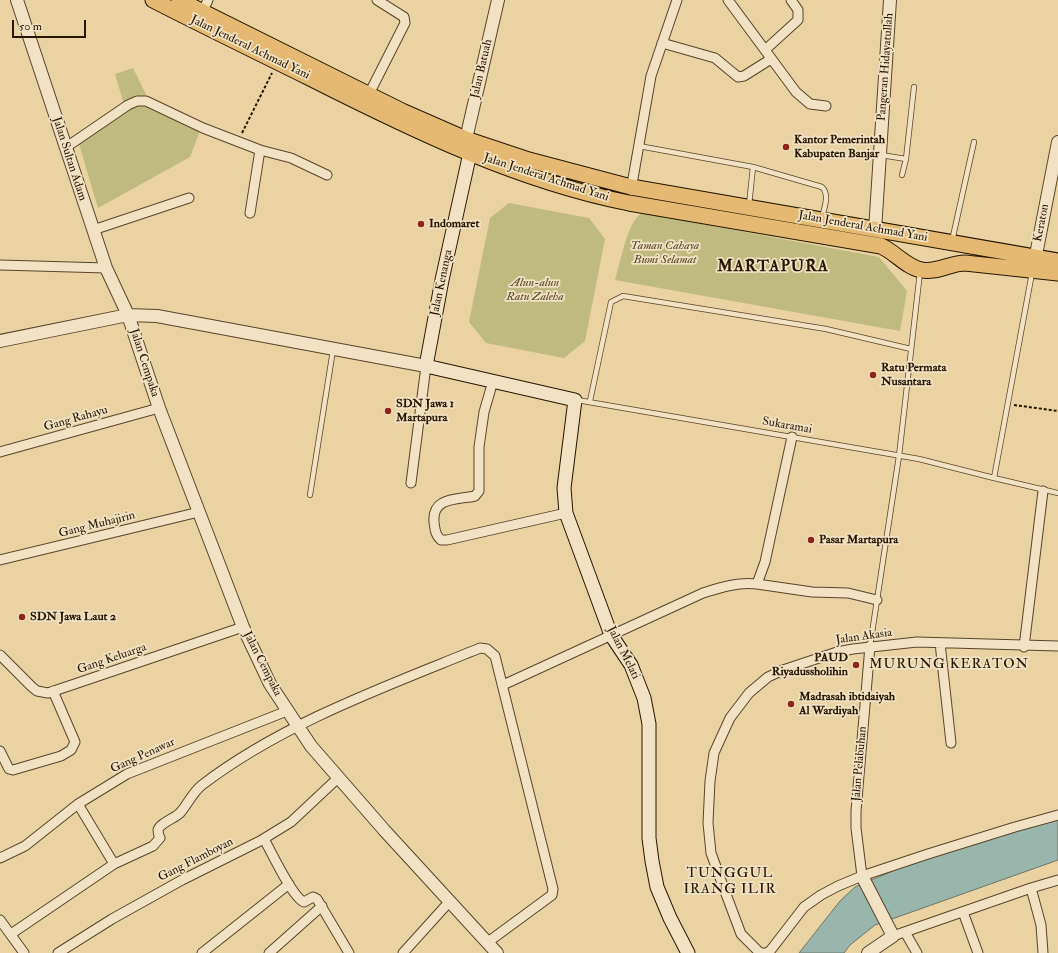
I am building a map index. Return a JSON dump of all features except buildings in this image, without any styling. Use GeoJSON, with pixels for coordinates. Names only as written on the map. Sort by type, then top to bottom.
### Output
{"type":"FeatureCollection","features":[{"type":"Feature","properties":{"kind":"highway","name":"Jalan Jenderal Achmad Yani"},"geometry":{"type":"LineString","coordinates":[[153,0],[209,14],[278,62],[379,112],[470,153],[593,195],[629,203],[748,215],[822,220],[951,242],[1034,263],[1058,273]]}},
{"type":"Feature","properties":{"kind":"highway","name":"Jalan Jenderal Achmad Yani"},"geometry":{"type":"LineString","coordinates":[[179,0],[402,111],[466,138],[530,160],[631,187],[748,215],[819,235],[881,246],[889,249],[920,270],[928,271],[955,263],[1034,263],[1058,260]]}},
{"type":"Feature","properties":{"kind":"main road","name":"Jalan Kenanga"},"geometry":{"type":"LineString","coordinates":[[426,366],[442,280],[470,153]]}},
{"type":"Feature","properties":{"kind":"main road"},"geometry":{"type":"LineString","coordinates":[[426,366],[575,400]]}},
{"type":"Feature","properties":{"kind":"main road","name":"Jalan Melati"},"geometry":{"type":"LineString","coordinates":[[575,400],[564,488],[566,513],[611,635],[631,665],[644,698],[649,724],[649,831],[652,861],[657,887],[670,918],[688,953]]}},
{"type":"Feature","properties":{"kind":"street","name":"Jalan Sultan Adam"},"geometry":{"type":"LineString","coordinates":[[17,0],[106,268],[128,315]]}},
{"type":"Feature","properties":{"kind":"street"},"geometry":{"type":"LineString","coordinates":[[369,94],[405,23],[404,17],[377,0]]}},
{"type":"Feature","properties":{"kind":"street","name":"Jalan Batuah"},"geometry":{"type":"LineString","coordinates":[[466,138],[498,0]]}},
{"type":"Feature","properties":{"kind":"street"},"geometry":{"type":"LineString","coordinates":[[629,203],[651,76],[677,0]]}},
{"type":"Feature","properties":{"kind":"street"},"geometry":{"type":"LineString","coordinates":[[728,0],[803,100],[810,104],[826,106]]}},
{"type":"Feature","properties":{"kind":"street"},"geometry":{"type":"LineString","coordinates":[[765,50],[798,20],[798,10],[791,0]]}},
{"type":"Feature","properties":{"kind":"street","name":"Pangeran Hidayatullah"},"geometry":{"type":"LineString","coordinates":[[875,230],[890,0]]}},
{"type":"Feature","properties":{"kind":"street"},"geometry":{"type":"LineString","coordinates":[[662,43],[715,58],[738,76],[744,76],[771,59]]}},
{"type":"Feature","properties":{"kind":"street"},"geometry":{"type":"LineString","coordinates":[[65,148],[128,105],[146,101],[237,141],[260,150],[291,158],[327,175]]}},
{"type":"Feature","properties":{"kind":"street","name":"Keraton"},"geometry":{"type":"LineString","coordinates":[[1034,263],[1058,142]]}},
{"type":"Feature","properties":{"kind":"street"},"geometry":{"type":"LineString","coordinates":[[250,213],[260,150]]}},
{"type":"Feature","properties":{"kind":"street"},"geometry":{"type":"LineString","coordinates":[[93,230],[189,198]]}},
{"type":"Feature","properties":{"kind":"street"},"geometry":{"type":"LineString","coordinates":[[0,265],[106,268]]}},
{"type":"Feature","properties":{"kind":"street"},"geometry":{"type":"LineString","coordinates":[[0,341],[128,315],[157,316],[426,366],[411,483]]}},
{"type":"Feature","properties":{"kind":"street","name":"Jalan Cempaka"},"geometry":{"type":"LineString","coordinates":[[128,315],[159,408],[243,627],[270,684],[311,746],[338,778],[497,953]]}},
{"type":"Feature","properties":{"kind":"street"},"geometry":{"type":"LineString","coordinates":[[493,381],[484,412],[479,447],[478,491],[475,496],[444,502],[435,507],[433,512],[437,535],[441,540],[447,540],[566,513]]}},
{"type":"Feature","properties":{"kind":"street","name":"Gang Rahayu"},"geometry":{"type":"LineString","coordinates":[[0,452],[159,408]]}},
{"type":"Feature","properties":{"kind":"street"},"geometry":{"type":"LineString","coordinates":[[758,584],[765,562],[792,437]]}},
{"type":"Feature","properties":{"kind":"street"},"geometry":{"type":"LineString","coordinates":[[1024,647],[1043,491]]}},
{"type":"Feature","properties":{"kind":"street","name":"Gang Muhajirin"},"geometry":{"type":"LineString","coordinates":[[0,560],[199,512]]}},
{"type":"Feature","properties":{"kind":"street"},"geometry":{"type":"LineString","coordinates":[[502,685],[703,593],[730,585],[743,583],[758,584],[812,592],[848,593],[877,600]]}},
{"type":"Feature","properties":{"kind":"street","name":"Gang Keluarga"},"geometry":{"type":"LineString","coordinates":[[0,655],[37,691],[48,693],[243,627]]}},
{"type":"Feature","properties":{"kind":"street","name":"Jalan Akasia"},"geometry":{"type":"LineString","coordinates":[[764,953],[759,952],[741,934],[711,853],[708,823],[710,781],[718,742],[730,718],[742,701],[768,677],[783,670],[837,652],[870,646],[917,642],[1024,647],[1058,646]]}},
{"type":"Feature","properties":{"kind":"street"},"geometry":{"type":"LineString","coordinates":[[940,643],[951,743]]}},
{"type":"Feature","properties":{"kind":"street","name":"Jalan Pelabuhan"},"geometry":{"type":"LineString","coordinates":[[863,879],[856,828],[856,817],[870,646]]}},
{"type":"Feature","properties":{"kind":"street"},"geometry":{"type":"LineString","coordinates":[[11,934],[114,864],[157,843],[160,838],[158,831],[160,827],[179,814],[194,793],[202,785],[235,763],[297,726],[480,648],[487,649],[495,656],[553,889],[552,895],[488,942]]}},
{"type":"Feature","properties":{"kind":"street"},"geometry":{"type":"LineString","coordinates":[[0,751],[9,768],[13,770],[61,756],[71,750],[75,742],[53,691]]}},
{"type":"Feature","properties":{"kind":"street","name":"Gang Penawar"},"geometry":{"type":"LineString","coordinates":[[0,858],[25,846],[78,804],[127,774],[287,711]]}},
{"type":"Feature","properties":{"kind":"street","name":"Gang Flamboyan"},"geometry":{"type":"LineString","coordinates":[[58,953],[112,919],[264,838],[291,822],[338,778]]}},
{"type":"Feature","properties":{"kind":"street"},"geometry":{"type":"LineString","coordinates":[[78,804],[114,864]]}},
{"type":"Feature","properties":{"kind":"street"},"geometry":{"type":"LineString","coordinates":[[764,953],[770,950],[804,907],[821,895],[1008,829],[1058,815]]}},
{"type":"Feature","properties":{"kind":"street"},"geometry":{"type":"LineString","coordinates":[[264,838],[289,884],[302,901],[304,902],[315,898],[322,906],[349,953]]}},
{"type":"Feature","properties":{"kind":"street"},"geometry":{"type":"LineString","coordinates":[[863,879],[886,924],[899,934],[918,953]]}},
{"type":"Feature","properties":{"kind":"street"},"geometry":{"type":"LineString","coordinates":[[868,953],[899,934],[1058,880]]}},
{"type":"Feature","properties":{"kind":"street"},"geometry":{"type":"LineString","coordinates":[[202,953],[289,884]]}},
{"type":"Feature","properties":{"kind":"street"},"geometry":{"type":"LineString","coordinates":[[1031,888],[1042,925],[1044,953]]}},
{"type":"Feature","properties":{"kind":"street"},"geometry":{"type":"LineString","coordinates":[[403,953],[450,900]]}},
{"type":"Feature","properties":{"kind":"street"},"geometry":{"type":"LineString","coordinates":[[268,953],[322,906]]}},
{"type":"Feature","properties":{"kind":"street"},"geometry":{"type":"LineString","coordinates":[[963,912],[978,953]]}},
{"type":"Feature","properties":{"kind":"street"},"geometry":{"type":"LineString","coordinates":[[0,920],[24,953]]}},
{"type":"Feature","properties":{"kind":"lane"},"geometry":{"type":"LineString","coordinates":[[902,175],[906,159],[914,87]]}},
{"type":"Feature","properties":{"kind":"lane"},"geometry":{"type":"LineString","coordinates":[[951,242],[974,142]]}},
{"type":"Feature","properties":{"kind":"lane"},"geometry":{"type":"LineString","coordinates":[[638,146],[753,167],[822,187],[826,191],[826,196],[819,235]]}},
{"type":"Feature","properties":{"kind":"lane"},"geometry":{"type":"LineString","coordinates":[[881,154],[906,159]]}},
{"type":"Feature","properties":{"kind":"lane"},"geometry":{"type":"LineString","coordinates":[[748,215],[753,167]]}},
{"type":"Feature","properties":{"kind":"lane"},"geometry":{"type":"LineString","coordinates":[[994,478],[1027,293],[1034,263]]}},
{"type":"Feature","properties":{"kind":"lane"},"geometry":{"type":"LineString","coordinates":[[870,646],[899,456],[920,270]]}},
{"type":"Feature","properties":{"kind":"lane"},"geometry":{"type":"LineString","coordinates":[[590,401],[611,302],[623,296],[729,312],[826,329],[911,349]]}},
{"type":"Feature","properties":{"kind":"lane"},"geometry":{"type":"LineString","coordinates":[[310,495],[334,349]]}},
{"type":"Feature","properties":{"kind":"lane","name":"Sukaramai"},"geometry":{"type":"LineString","coordinates":[[575,400],[590,401],[899,456],[1043,491],[1058,493]]}},
{"type":"Feature","properties":{"kind":"path"},"geometry":{"type":"LineString","coordinates":[[237,141],[278,62]]}},
{"type":"Feature","properties":{"kind":"path"},"geometry":{"type":"LineString","coordinates":[[1007,404],[1058,411]]}},
{"type":"Feature","properties":{"kind":"green space"},"geometry":{"type":"Polygon","coordinates":[[[133,68],[154,111],[200,131],[190,157],[98,208],[79,144],[126,111],[115,74],[133,68]]]}},
{"type":"Feature","properties":{"kind":"green space","name":"Alun-alun Ratu Zaleha"},"geometry":{"type":"Polygon","coordinates":[[[509,203],[589,218],[605,239],[585,341],[564,358],[486,343],[469,322],[490,218],[509,203]]]}},
{"type":"Feature","properties":{"kind":"green space","name":"Taman Cahaya Bumi Selamat"},"geometry":{"type":"Polygon","coordinates":[[[643,213],[879,257],[907,291],[900,331],[615,280],[629,232],[638,216],[643,213]]]}},
{"type":"Feature","properties":{"kind":"water"},"geometry":{"type":"Polygon","coordinates":[[[1058,818],[1058,860],[875,925],[850,945],[844,953],[799,953],[840,901],[855,887],[914,862],[1058,818]]]}},
{"type":"Feature","properties":{"kind":"place","name":"Kantor Pemerintah Kabupaten Banjar"},"geometry":{"type":"Point","coordinates":[786,147]}},
{"type":"Feature","properties":{"kind":"place","name":"Indomaret"},"geometry":{"type":"Point","coordinates":[421,224]}},
{"type":"Feature","properties":{"kind":"place","name":"Ratu Permata Nusantara"},"geometry":{"type":"Point","coordinates":[873,375]}},
{"type":"Feature","properties":{"kind":"place","name":"SDN Jawa 1 Martapura"},"geometry":{"type":"Point","coordinates":[388,411]}},
{"type":"Feature","properties":{"kind":"place","name":"Pasar Martapura"},"geometry":{"type":"Point","coordinates":[811,540]}},
{"type":"Feature","properties":{"kind":"place","name":"SDN Jawa Laut 2"},"geometry":{"type":"Point","coordinates":[22,617]}},
{"type":"Feature","properties":{"kind":"place","name":"PAUD Riyadussholihin"},"geometry":{"type":"Point","coordinates":[856,665]}},
{"type":"Feature","properties":{"kind":"place","name":"Madrasah ibtidaiyah Al Wardiyah"},"geometry":{"type":"Point","coordinates":[791,704]}},
{"type":"Feature","properties":{"kind":"district","name":"MARTAPURA"},"geometry":{"type":"Point","coordinates":[773,268]}},
{"type":"Feature","properties":{"kind":"district","name":"MURUNG KERATON"},"geometry":{"type":"Point","coordinates":[949,665]}},
{"type":"Feature","properties":{"kind":"district","name":"TUNGGUL IRANG ILIR"},"geometry":{"type":"Point","coordinates":[730,882]}}]}
